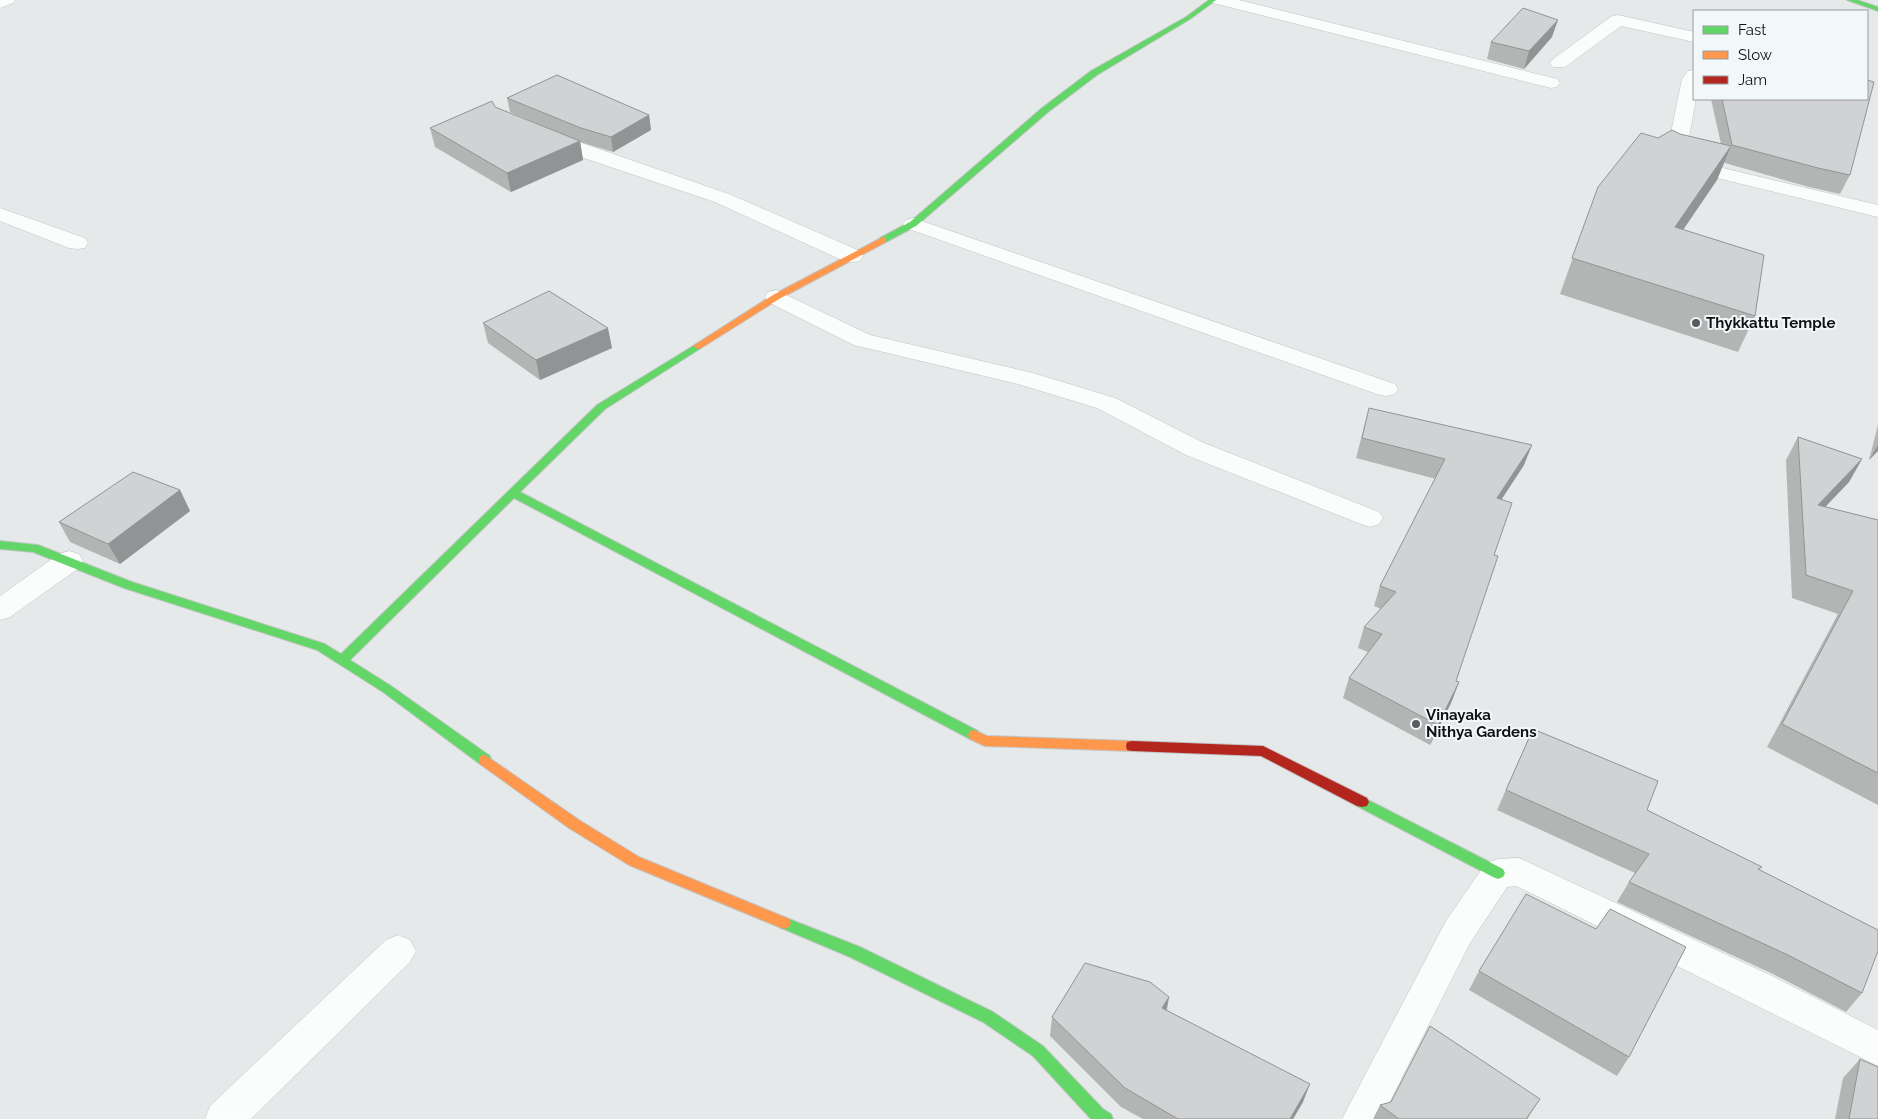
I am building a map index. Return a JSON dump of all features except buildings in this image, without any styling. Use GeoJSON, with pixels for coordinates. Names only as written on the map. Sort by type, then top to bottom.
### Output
{"type":"FeatureCollection","features":[{"type":"Feature","properties":{"kind":"street"},"geometry":{"type":"LineString","coordinates":[[0,3],[7,0]]}},
{"type":"Feature","properties":{"kind":"street"},"geometry":{"type":"LineString","coordinates":[[342,660],[602,407],[776,297],[913,224],[1045,110],[1094,73],[1188,18],[1213,0]]}},
{"type":"Feature","properties":{"kind":"street"},"geometry":{"type":"LineString","coordinates":[[1219,0],[1551,83]]}},
{"type":"Feature","properties":{"kind":"street"},"geometry":{"type":"LineString","coordinates":[[1850,0],[1878,9]]}},
{"type":"Feature","properties":{"kind":"street"},"geometry":{"type":"LineString","coordinates":[[1559,63],[1618,20],[1693,38]]}},
{"type":"Feature","properties":{"kind":"street"},"geometry":{"type":"LineString","coordinates":[[1693,76],[1675,162],[1878,211]]}},
{"type":"Feature","properties":{"kind":"street"},"geometry":{"type":"LineString","coordinates":[[533,130],[576,149],[722,198],[852,256]]}},
{"type":"Feature","properties":{"kind":"street"},"geometry":{"type":"LineString","coordinates":[[0,214],[77,244]]}},
{"type":"Feature","properties":{"kind":"street"},"geometry":{"type":"LineString","coordinates":[[913,224],[1386,389]]}},
{"type":"Feature","properties":{"kind":"street"},"geometry":{"type":"LineString","coordinates":[[776,297],[862,340],[1025,378],[1106,403],[1195,449],[1370,518]]}},
{"type":"Feature","properties":{"kind":"street"},"geometry":{"type":"LineString","coordinates":[[513,494],[985,741],[1263,751],[1498,873],[1519,872],[1543,882],[1759,988],[1878,1049]]}},
{"type":"Feature","properties":{"kind":"street"},"geometry":{"type":"LineString","coordinates":[[0,545],[34,548],[128,585],[321,647],[387,689],[574,824],[634,861],[854,952],[988,1017],[1038,1051],[1097,1114],[1105,1119]]}},
{"type":"Feature","properties":{"kind":"street"},"geometry":{"type":"LineString","coordinates":[[0,610],[69,561]]}},
{"type":"Feature","properties":{"kind":"street"},"geometry":{"type":"LineString","coordinates":[[1360,1119],[1458,932],[1498,873]]}},
{"type":"Feature","properties":{"kind":"street"},"geometry":{"type":"LineString","coordinates":[[224,1119],[398,951]]}},
{"type":"Feature","properties":{"kind":"traffic: fast"},"geometry":{"type":"LineString","coordinates":[[883,240],[913,224],[1045,110],[1094,73],[1188,18],[1213,0]]}},
{"type":"Feature","properties":{"kind":"traffic: fast"},"geometry":{"type":"LineString","coordinates":[[1850,0],[1878,9]]}},
{"type":"Feature","properties":{"kind":"traffic: fast"},"geometry":{"type":"LineString","coordinates":[[342,660],[601,407],[698,346]]}},
{"type":"Feature","properties":{"kind":"traffic: fast"},"geometry":{"type":"LineString","coordinates":[[513,493],[974,735]]}},
{"type":"Feature","properties":{"kind":"traffic: fast"},"geometry":{"type":"LineString","coordinates":[[0,545],[34,548],[128,585],[321,647],[387,689],[485,760]]}},
{"type":"Feature","properties":{"kind":"traffic: fast"},"geometry":{"type":"LineString","coordinates":[[1362,802],[1498,873]]}},
{"type":"Feature","properties":{"kind":"traffic: fast"},"geometry":{"type":"LineString","coordinates":[[784,923],[855,952],[988,1017],[1038,1051],[1097,1114],[1105,1119]]}},
{"type":"Feature","properties":{"kind":"traffic: slow"},"geometry":{"type":"LineString","coordinates":[[698,346],[776,297],[883,240]]}},
{"type":"Feature","properties":{"kind":"traffic: slow"},"geometry":{"type":"LineString","coordinates":[[974,735],[985,741],[1132,746]]}},
{"type":"Feature","properties":{"kind":"traffic: slow"},"geometry":{"type":"LineString","coordinates":[[485,760],[574,824],[634,861],[784,923]]}},
{"type":"Feature","properties":{"kind":"traffic: jam"},"geometry":{"type":"LineString","coordinates":[[1132,746],[1263,751],[1362,802]]}},
{"type":"Feature","properties":{"kind":"place","name":"Thykkattu Temple"},"geometry":{"type":"Point","coordinates":[1696,323]}},
{"type":"Feature","properties":{"kind":"place","name":"Vinayaka Nithya Gardens"},"geometry":{"type":"Point","coordinates":[1416,724]}}]}
